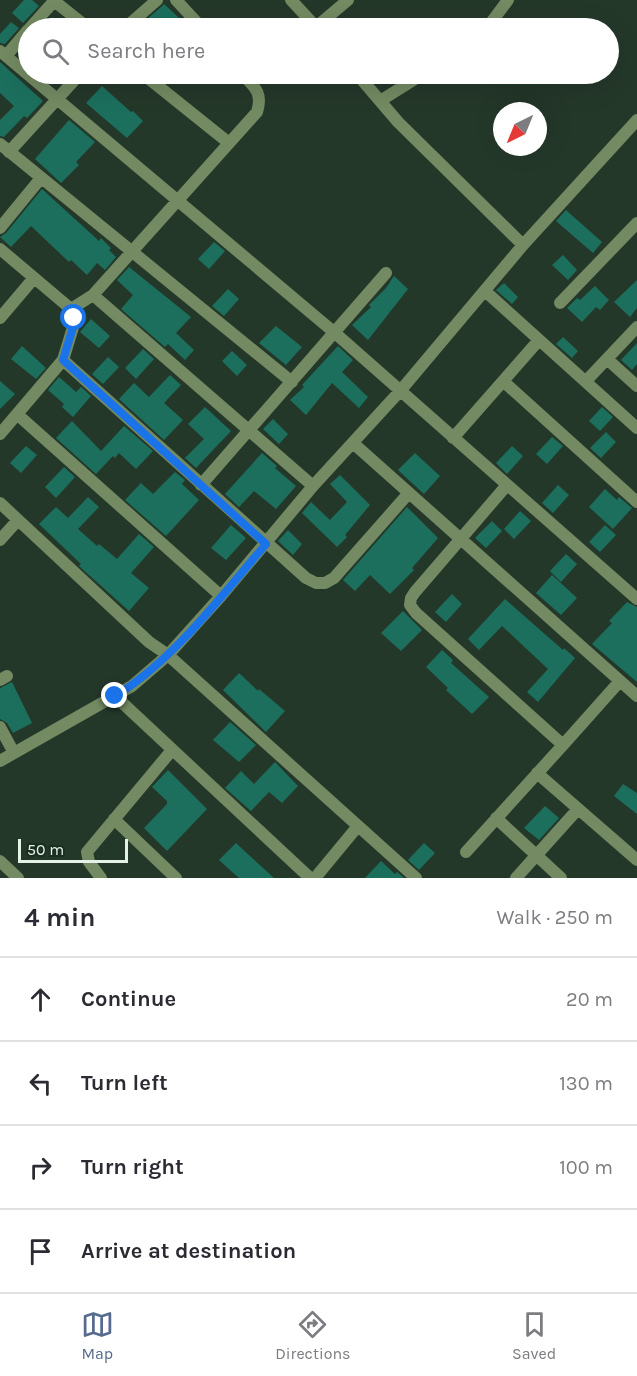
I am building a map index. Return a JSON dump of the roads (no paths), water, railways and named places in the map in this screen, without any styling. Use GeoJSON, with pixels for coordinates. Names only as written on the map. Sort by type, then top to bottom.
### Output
{"type":"FeatureCollection","features":[{"type":"Feature","properties":{"kind":"street"},"geometry":{"type":"LineString","coordinates":[[38,18],[54,0],[76,18]]}},
{"type":"Feature","properties":{"kind":"street"},"geometry":{"type":"LineString","coordinates":[[136,18],[157,0]]}},
{"type":"Feature","properties":{"kind":"street"},"geometry":{"type":"LineString","coordinates":[[176,0],[193,18]]}},
{"type":"Feature","properties":{"kind":"street"},"geometry":{"type":"LineString","coordinates":[[291,0],[307,18]]}},
{"type":"Feature","properties":{"kind":"street"},"geometry":{"type":"LineString","coordinates":[[327,18],[348,0]]}},
{"type":"Feature","properties":{"kind":"street"},"geometry":{"type":"LineString","coordinates":[[494,18],[508,0]]}},
{"type":"Feature","properties":{"kind":"street"},"geometry":{"type":"LineString","coordinates":[[18,39],[3,53],[18,66]]}},
{"type":"Feature","properties":{"kind":"street"},"geometry":{"type":"LineString","coordinates":[[40,84],[335,333],[637,600]]}},
{"type":"Feature","properties":{"kind":"street"},"geometry":{"type":"LineString","coordinates":[[70,84],[5,148],[292,382]]}},
{"type":"Feature","properties":{"kind":"street"},"geometry":{"type":"LineString","coordinates":[[155,84],[229,143]]}},
{"type":"Feature","properties":{"kind":"street"},"geometry":{"type":"LineString","coordinates":[[71,309],[93,295],[257,112],[260,102],[251,84]]}},
{"type":"Feature","properties":{"kind":"street"},"geometry":{"type":"LineString","coordinates":[[366,84],[398,122],[523,245]]}},
{"type":"Feature","properties":{"kind":"street"},"geometry":{"type":"LineString","coordinates":[[380,101],[407,84]]}},
{"type":"Feature","properties":{"kind":"street"},"geometry":{"type":"LineString","coordinates":[[0,760],[132,686],[168,655],[266,544],[313,486],[400,390],[523,245],[637,120]]}},
{"type":"Feature","properties":{"kind":"street"},"geometry":{"type":"LineString","coordinates":[[0,228],[41,178]]}},
{"type":"Feature","properties":{"kind":"street"},"geometry":{"type":"LineString","coordinates":[[560,303],[637,223]]}},
{"type":"Feature","properties":{"kind":"street"},"geometry":{"type":"LineString","coordinates":[[0,249],[71,309],[74,324],[63,360],[0,434]]}},
{"type":"Feature","properties":{"kind":"street"},"geometry":{"type":"LineString","coordinates":[[201,485],[386,273]]}},
{"type":"Feature","properties":{"kind":"street"},"geometry":{"type":"LineString","coordinates":[[0,318],[34,278]]}},
{"type":"Feature","properties":{"kind":"street"},"geometry":{"type":"LineString","coordinates":[[485,291],[637,428]]}},
{"type":"Feature","properties":{"kind":"street"},"geometry":{"type":"LineString","coordinates":[[93,295],[313,486]]}},
{"type":"Feature","properties":{"kind":"street"},"geometry":{"type":"LineString","coordinates":[[586,381],[637,327]]}},
{"type":"Feature","properties":{"kind":"street"},"geometry":{"type":"LineString","coordinates":[[453,438],[539,340]]}},
{"type":"Feature","properties":{"kind":"street"},"geometry":{"type":"LineString","coordinates":[[607,359],[637,386]]}},
{"type":"Feature","properties":{"kind":"street"},"geometry":{"type":"LineString","coordinates":[[63,360],[266,544],[306,578],[316,583],[325,583],[334,578],[408,494]]}},
{"type":"Feature","properties":{"kind":"street"},"geometry":{"type":"LineString","coordinates":[[503,381],[637,502]]}},
{"type":"Feature","properties":{"kind":"street"},"geometry":{"type":"LineString","coordinates":[[18,415],[221,596]]}},
{"type":"Feature","properties":{"kind":"street"},"geometry":{"type":"LineString","coordinates":[[353,443],[637,696]]}},
{"type":"Feature","properties":{"kind":"street"},"geometry":{"type":"LineString","coordinates":[[507,485],[411,598],[410,605],[416,613],[563,745]]}},
{"type":"Feature","properties":{"kind":"street"},"geometry":{"type":"LineString","coordinates":[[0,503],[149,642],[168,655],[416,878]]}},
{"type":"Feature","properties":{"kind":"street"},"geometry":{"type":"LineString","coordinates":[[0,540],[18,520]]}},
{"type":"Feature","properties":{"kind":"street"},"geometry":{"type":"LineString","coordinates":[[466,852],[620,681]]}},
{"type":"Feature","properties":{"kind":"street"},"geometry":{"type":"LineString","coordinates":[[115,696],[310,878]]}},
{"type":"Feature","properties":{"kind":"street"},"geometry":{"type":"LineString","coordinates":[[0,727],[14,753]]}},
{"type":"Feature","properties":{"kind":"street"},"geometry":{"type":"LineString","coordinates":[[101,878],[88,862],[87,852],[172,750]]}},
{"type":"Feature","properties":{"kind":"street"},"geometry":{"type":"LineString","coordinates":[[537,773],[637,860]]}},
{"type":"Feature","properties":{"kind":"street"},"geometry":{"type":"LineString","coordinates":[[516,878],[578,808]]}},
{"type":"Feature","properties":{"kind":"street"},"geometry":{"type":"LineString","coordinates":[[496,818],[561,878]]}},
{"type":"Feature","properties":{"kind":"street"},"geometry":{"type":"LineString","coordinates":[[114,819],[176,878]]}},
{"type":"Feature","properties":{"kind":"street"},"geometry":{"type":"LineString","coordinates":[[315,878],[358,826]]}},
{"type":"Feature","properties":{"kind":"street"},"geometry":{"type":"LineString","coordinates":[[0,861],[18,878]]}}]}
